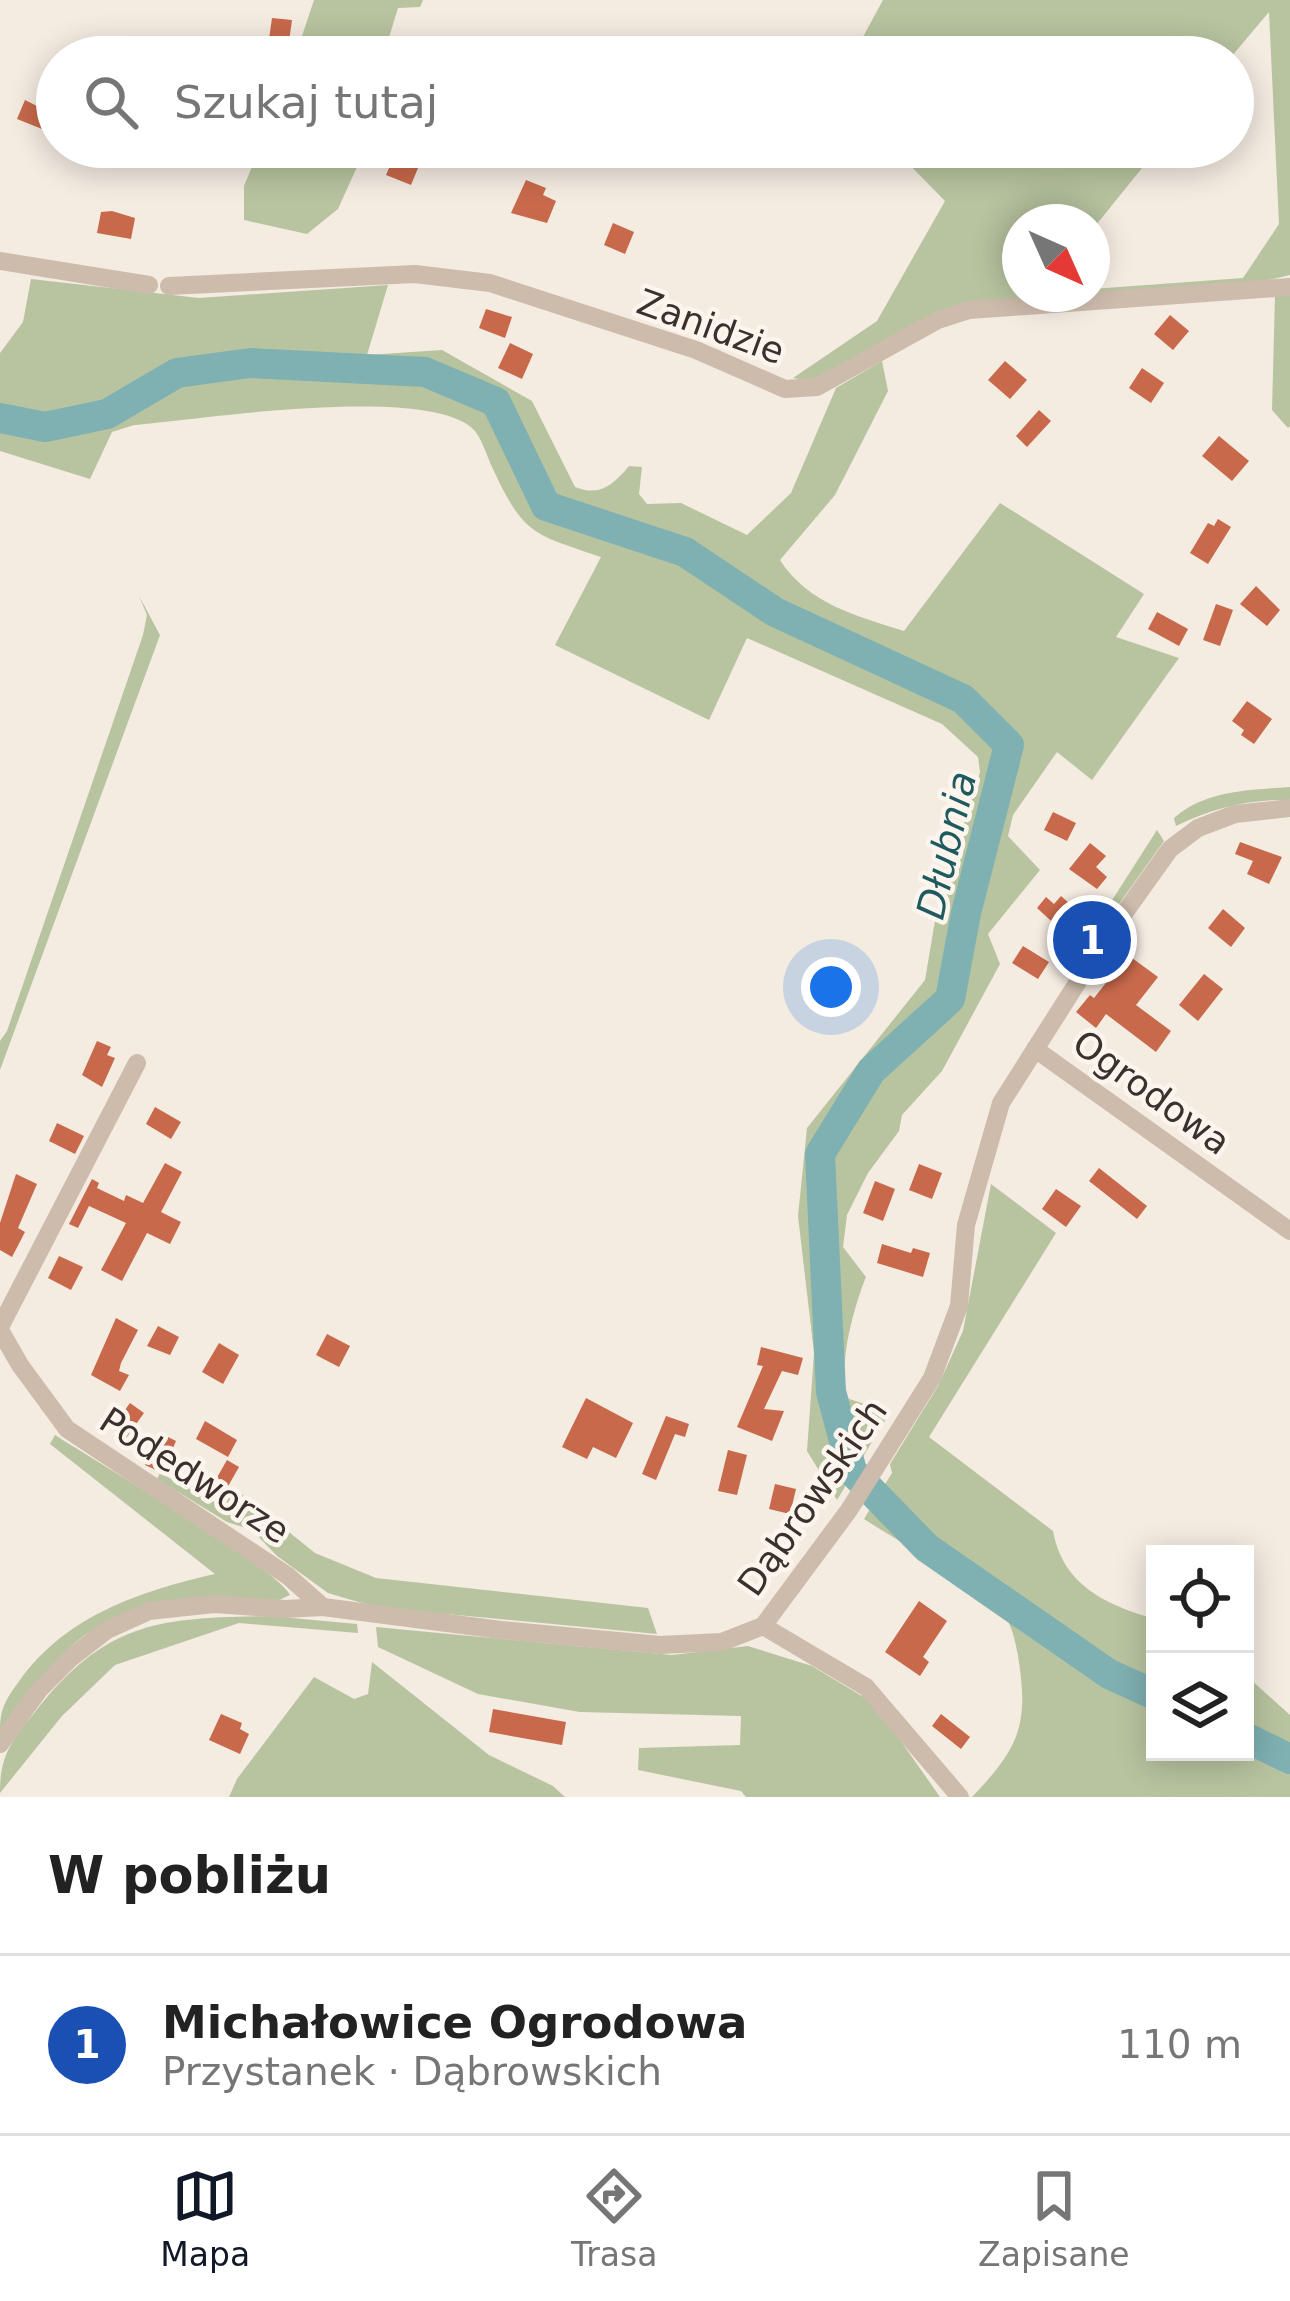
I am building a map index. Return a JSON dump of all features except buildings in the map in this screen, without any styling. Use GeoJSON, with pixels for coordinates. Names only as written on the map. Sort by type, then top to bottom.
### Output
{"type":"FeatureCollection","features":[{"type":"Feature","properties":{"kind":"street","name":"Zanidzie"},"geometry":{"type":"LineString","coordinates":[[0,262],[159,285],[415,274],[490,283],[695,350],[785,389],[817,387],[938,320],[970,310],[1290,287]]}},
{"type":"Feature","properties":{"kind":"street","name":"Dąbrowskich"},"geometry":{"type":"LineString","coordinates":[[0,1744],[39,1690],[72,1657],[107,1630],[149,1610],[214,1604],[323,1607],[660,1645],[722,1642],[763,1626],[849,1510],[932,1378],[959,1306],[967,1225],[985,1150],[1001,1103],[1035,1049],[1170,849],[1198,828],[1234,814],[1290,808]]}},
{"type":"Feature","properties":{"kind":"street","name":"Ogrodowa"},"geometry":{"type":"LineString","coordinates":[[1035,1049],[1290,1231]]}},
{"type":"Feature","properties":{"kind":"street"},"geometry":{"type":"LineString","coordinates":[[0,1328],[137,1063]]}},
{"type":"Feature","properties":{"kind":"street","name":"Podedworze"},"geometry":{"type":"LineString","coordinates":[[0,1328],[67,1430],[288,1576],[323,1607]]}},
{"type":"Feature","properties":{"kind":"street"},"geometry":{"type":"LineString","coordinates":[[763,1626],[866,1687],[960,1797]]}},
{"type":"Feature","properties":{"kind":"green space"},"geometry":{"type":"Polygon","coordinates":[[[314,0],[423,0],[420,7],[398,8],[389,36],[302,36],[314,0]]]}},
{"type":"Feature","properties":{"kind":"green space"},"geometry":{"type":"Polygon","coordinates":[[[883,0],[1290,0],[1290,275],[1234,288],[1110,294],[1110,288],[1243,278],[1279,224],[1269,12],[1249,36],[863,36],[883,0]]]}},
{"type":"Feature","properties":{"kind":"green space"},"geometry":{"type":"Polygon","coordinates":[[[251,168],[357,168],[338,209],[307,234],[244,220],[244,186],[251,168]]]}},
{"type":"Feature","properties":{"kind":"green space"},"geometry":{"type":"Polygon","coordinates":[[[913,168],[1142,168],[1110,208],[1110,204],[1002,204],[1002,300],[818,382],[793,378],[877,321],[945,201],[913,168]]]}},
{"type":"Feature","properties":{"kind":"green space"},"geometry":{"type":"Polygon","coordinates":[[[31,279],[199,298],[388,285],[367,355],[442,350],[532,401],[575,487],[599,490],[629,466],[642,467],[639,494],[647,504],[681,503],[747,535],[791,493],[836,388],[882,361],[888,391],[835,495],[780,560],[805,588],[835,606],[904,631],[1000,503],[1144,594],[1116,637],[1179,658],[1092,780],[1057,752],[1013,815],[1008,836],[1040,870],[988,934],[1000,964],[942,1071],[902,1115],[899,1131],[868,1173],[847,1215],[843,1247],[866,1277],[848,1338],[846,1387],[849,1399],[890,1412],[837,1500],[807,1451],[814,1353],[798,1216],[807,1128],[925,980],[936,915],[980,772],[978,757],[942,724],[747,638],[709,720],[555,645],[601,557],[546,537],[523,520],[476,432],[446,415],[408,409],[310,408],[134,425],[112,432],[90,479],[0,451],[0,353],[23,322],[31,279]]]}},
{"type":"Feature","properties":{"kind":"green space"},"geometry":{"type":"Polygon","coordinates":[[[1290,295],[1288,428],[1272,410],[1275,296],[1290,295]]]}},
{"type":"Feature","properties":{"kind":"green space"},"geometry":{"type":"Polygon","coordinates":[[[139,596],[160,635],[0,1070],[0,1041],[143,635],[147,615],[139,596]]]}},
{"type":"Feature","properties":{"kind":"green space"},"geometry":{"type":"Polygon","coordinates":[[[1290,787],[1290,800],[1232,806],[1176,826],[1174,818],[1214,797],[1290,787]]]}},
{"type":"Feature","properties":{"kind":"green space"},"geometry":{"type":"Polygon","coordinates":[[[1157,830],[1164,841],[1096,936],[1091,933],[1157,830]]]}},
{"type":"Feature","properties":{"kind":"green space"},"geometry":{"type":"Polygon","coordinates":[[[991,1184],[1056,1233],[929,1437],[1053,1531],[1066,1566],[1090,1590],[1146,1616],[1146,1761],[1254,1761],[1254,1683],[1290,1715],[1290,1797],[972,1797],[1011,1748],[1021,1717],[1021,1680],[1011,1628],[1001,1610],[982,1593],[864,1519],[963,1331],[991,1184]]]}},
{"type":"Feature","properties":{"kind":"green space"},"geometry":{"type":"Polygon","coordinates":[[[55,1435],[220,1539],[290,1595],[279,1600],[166,1602],[114,1618],[57,1660],[0,1731],[11,1693],[59,1639],[132,1598],[215,1574],[50,1444],[55,1435]]]}},
{"type":"Feature","properties":{"kind":"green space"},"geometry":{"type":"Polygon","coordinates":[[[160,1473],[222,1506],[234,1488],[315,1553],[376,1578],[648,1608],[657,1634],[383,1608],[328,1593],[277,1556],[252,1530],[227,1522],[157,1479],[160,1473]]]}},
{"type":"Feature","properties":{"kind":"green space"},"geometry":{"type":"Polygon","coordinates":[[[270,1616],[357,1624],[358,1633],[239,1623],[115,1665],[62,1716],[0,1793],[5,1759],[19,1732],[87,1658],[138,1630],[166,1623],[270,1616]]]}},
{"type":"Feature","properties":{"kind":"green space"},"geometry":{"type":"Polygon","coordinates":[[[376,1627],[672,1655],[748,1646],[812,1666],[875,1704],[940,1797],[746,1797],[741,1791],[638,1770],[639,1748],[740,1745],[741,1716],[580,1712],[478,1694],[378,1647],[376,1627]]]}},
{"type":"Feature","properties":{"kind":"green space"},"geometry":{"type":"Polygon","coordinates":[[[372,1662],[489,1755],[553,1786],[565,1797],[229,1797],[237,1779],[314,1677],[354,1699],[368,1694],[372,1662]]]}},
{"type":"Feature","properties":{"kind":"waterway","name":"Dłubnia"},"geometry":{"type":"LineString","coordinates":[[0,418],[45,427],[107,414],[177,373],[250,363],[425,372],[496,402],[546,506],[685,552],[775,612],[963,699],[1009,745],[966,913],[950,999],[871,1071],[820,1154],[831,1392],[852,1471],[927,1548],[1109,1674],[1146,1691]]}},
{"type":"Feature","properties":{"kind":"waterway","name":"Dłubnia"},"geometry":{"type":"LineString","coordinates":[[1254,1741],[1290,1759]]}},
{"type":"Feature","properties":{"kind":"place","name":"Michałowice Ogrodowa"},"geometry":{"type":"Point","coordinates":[1092,940]}}]}
